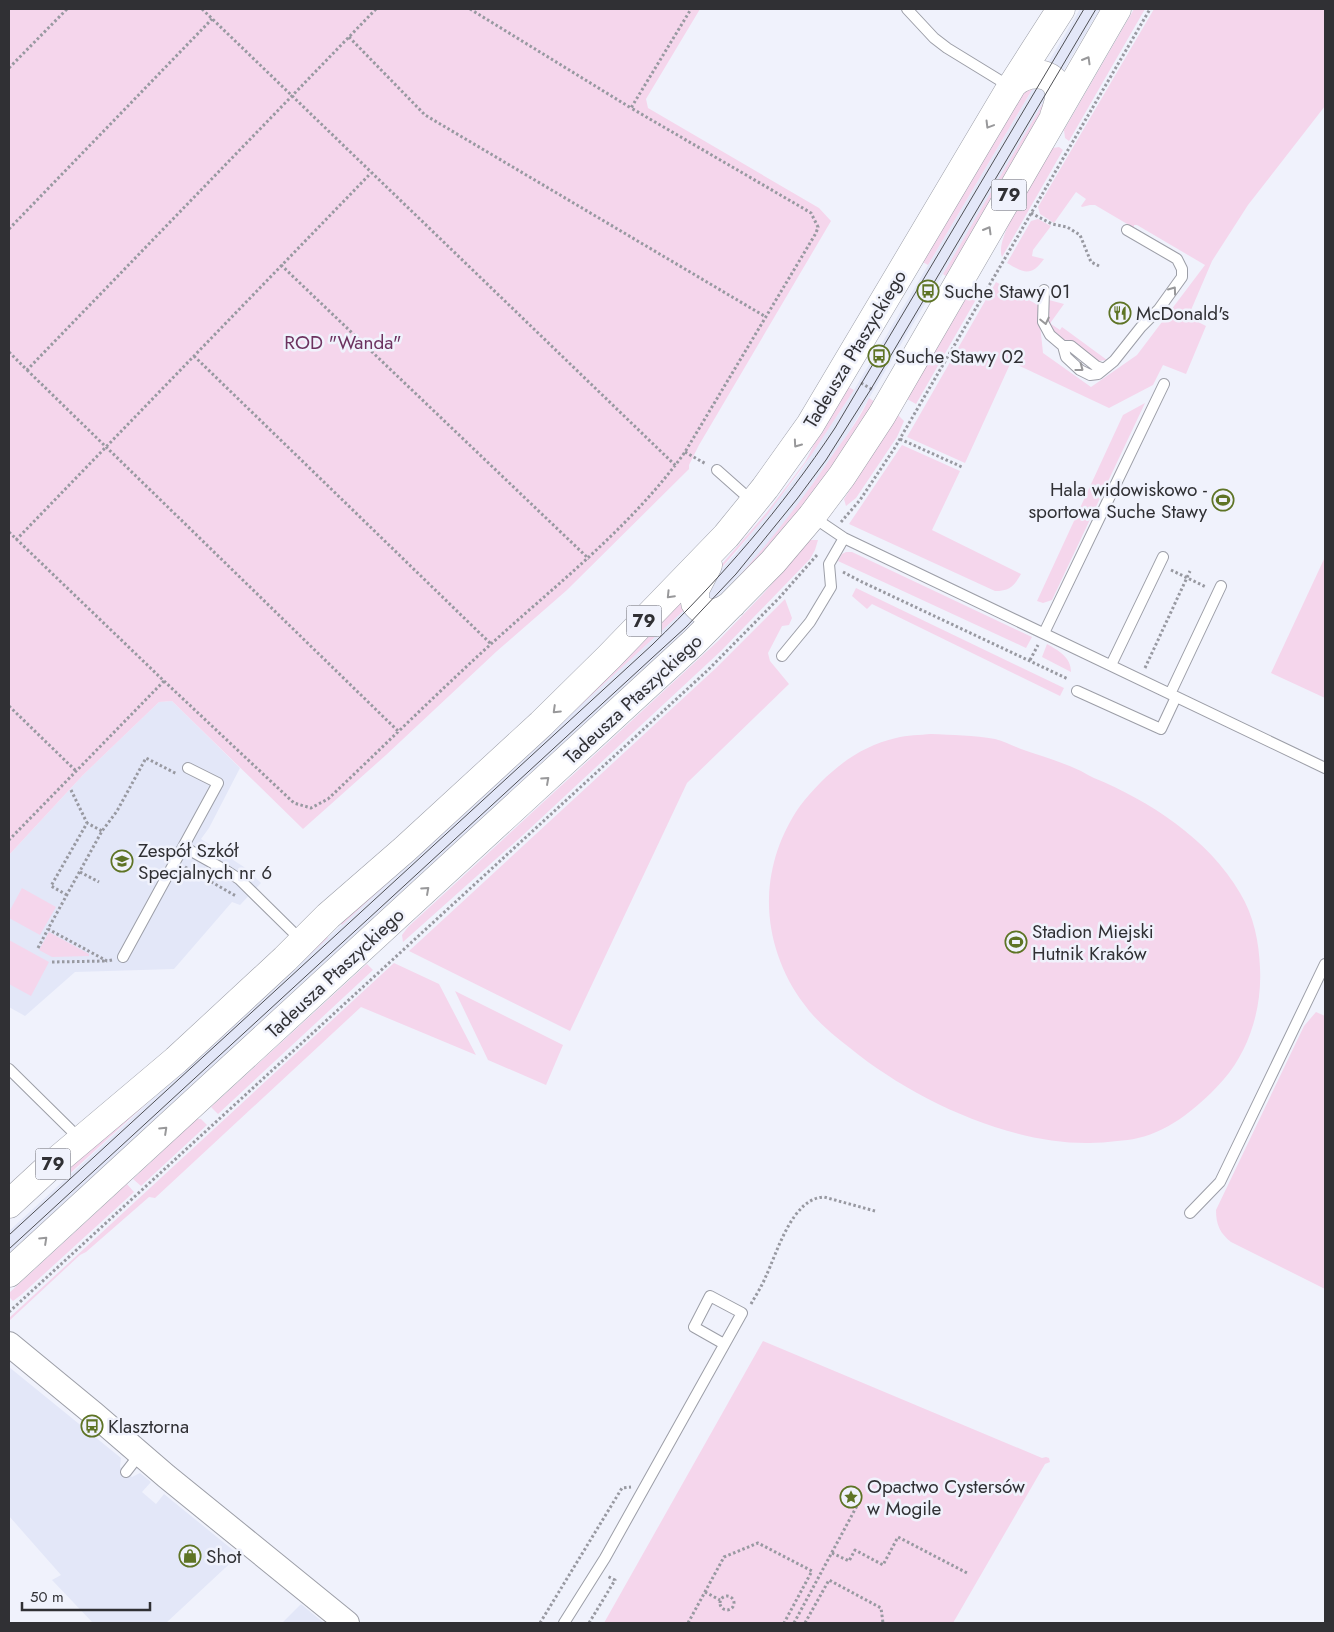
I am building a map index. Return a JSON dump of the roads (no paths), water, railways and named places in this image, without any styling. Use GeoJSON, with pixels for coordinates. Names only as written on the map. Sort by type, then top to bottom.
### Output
{"type":"FeatureCollection","features":[{"type":"Feature","properties":{"kind":"main road","name":"Tadeusza Ptaszyckiego"},"geometry":{"type":"LineString","coordinates":[[9,1204],[176,1060],[303,942],[328,916],[405,850],[570,696],[726,536],[788,456],[825,401],[1012,86],[1061,9]]}},
{"type":"Feature","properties":{"kind":"main road","name":"Tadeusza Ptaszyckiego"},"geometry":{"type":"LineString","coordinates":[[9,1273],[562,766],[693,643],[767,568],[812,516],[842,476],[882,415],[1117,9]]}},
{"type":"Feature","properties":{"kind":"main road"},"geometry":{"type":"LineString","coordinates":[[1012,86],[1023,76],[1033,73],[1041,74],[1050,79],[1057,86],[1059,92],[1054,117]]}},
{"type":"Feature","properties":{"kind":"main road"},"geometry":{"type":"LineString","coordinates":[[726,536],[697,586],[694,599],[698,607],[710,613],[717,613],[732,604]]}},
{"type":"Feature","properties":{"kind":"street"},"geometry":{"type":"LineString","coordinates":[[9,1344],[94,1414],[236,1540],[347,1623]]}},
{"type":"Feature","properties":{"kind":"lane"},"geometry":{"type":"LineString","coordinates":[[907,9],[934,38],[947,48],[1012,86]]}},
{"type":"Feature","properties":{"kind":"lane"},"geometry":{"type":"LineString","coordinates":[[1044,290],[1044,322],[1050,335],[1063,346],[1071,346],[1096,366],[1104,369],[1114,361],[1141,327],[1159,309],[1182,277],[1182,269],[1177,259],[1127,230]]}},
{"type":"Feature","properties":{"kind":"lane"},"geometry":{"type":"LineString","coordinates":[[1044,633],[1164,384]]}},
{"type":"Feature","properties":{"kind":"lane"},"geometry":{"type":"LineString","coordinates":[[717,470],[754,502]]}},
{"type":"Feature","properties":{"kind":"lane"},"geometry":{"type":"LineString","coordinates":[[812,516],[844,538],[1325,768]]}},
{"type":"Feature","properties":{"kind":"lane"},"geometry":{"type":"LineString","coordinates":[[782,656],[810,622],[831,587],[829,564],[844,538]]}},
{"type":"Feature","properties":{"kind":"lane"},"geometry":{"type":"LineString","coordinates":[[1111,665],[1161,561]]}},
{"type":"Feature","properties":{"kind":"lane"},"geometry":{"type":"LineString","coordinates":[[1077,691],[1161,729],[1173,695],[1220,590]]}},
{"type":"Feature","properties":{"kind":"lane"},"geometry":{"type":"LineString","coordinates":[[123,957],[218,783],[188,768]]}},
{"type":"Feature","properties":{"kind":"lane"},"geometry":{"type":"LineString","coordinates":[[184,847],[239,879],[303,942]]}},
{"type":"Feature","properties":{"kind":"lane"},"geometry":{"type":"LineString","coordinates":[[1190,1214],[1220,1182],[1325,964]]}},
{"type":"Feature","properties":{"kind":"lane"},"geometry":{"type":"LineString","coordinates":[[9,1069],[81,1140]]}},
{"type":"Feature","properties":{"kind":"lane"},"geometry":{"type":"LineString","coordinates":[[564,1623],[605,1558],[742,1313],[710,1296],[694,1326],[724,1344]]}},
{"type":"Feature","properties":{"kind":"lane"},"geometry":{"type":"LineString","coordinates":[[126,1472],[140,1454]]}},
{"type":"Feature","properties":{"kind":"tram line"},"geometry":{"type":"LineString","coordinates":[[9,1235],[652,645],[678,620],[750,541],[794,486],[835,428],[1084,9]]}},
{"type":"Feature","properties":{"kind":"tram line"},"geometry":{"type":"LineString","coordinates":[[9,1249],[686,627],[736,574],[826,460],[871,389],[1096,9]]}},
{"type":"Feature","properties":{"kind":"place","name":"Suche Stawy 01"},"geometry":{"type":"Point","coordinates":[928,291]}},
{"type":"Feature","properties":{"kind":"place","name":"McDonald's"},"geometry":{"type":"Point","coordinates":[1120,313]}},
{"type":"Feature","properties":{"kind":"place","name":"Suche Stawy 02"},"geometry":{"type":"Point","coordinates":[879,356]}},
{"type":"Feature","properties":{"kind":"place","name":"Hala widowiskowo - sportowa Suche Stawy"},"geometry":{"type":"Point","coordinates":[1223,500]}},
{"type":"Feature","properties":{"kind":"place","name":"Zespół Szkół Specjalnych nr 6"},"geometry":{"type":"Point","coordinates":[122,861]}},
{"type":"Feature","properties":{"kind":"place","name":"Stadion Miejski Hutnik Kraków"},"geometry":{"type":"Point","coordinates":[1016,942]}},
{"type":"Feature","properties":{"kind":"place","name":"Klasztorna"},"geometry":{"type":"Point","coordinates":[92,1426]}},
{"type":"Feature","properties":{"kind":"place","name":"Opactwo Cystersów w Mogile"},"geometry":{"type":"Point","coordinates":[851,1497]}},
{"type":"Feature","properties":{"kind":"place","name":"Shot"},"geometry":{"type":"Point","coordinates":[190,1556]}},
{"type":"Feature","properties":{"kind":"park label","name":"ROD \"Wanda\""},"geometry":{"type":"Point","coordinates":[343,342]}}]}
